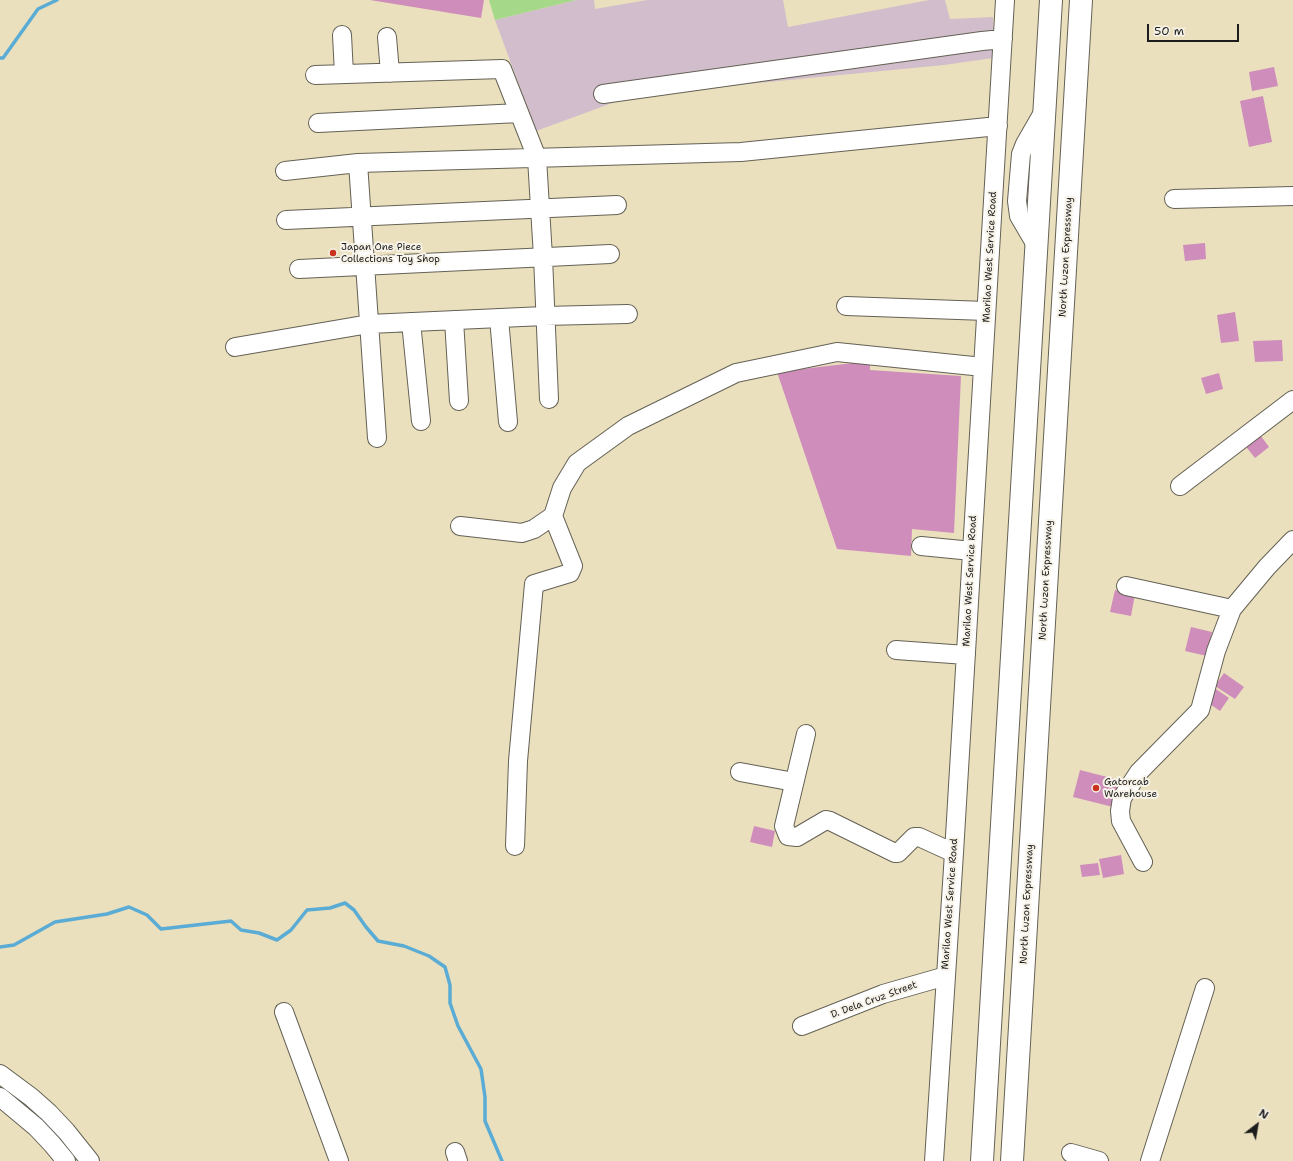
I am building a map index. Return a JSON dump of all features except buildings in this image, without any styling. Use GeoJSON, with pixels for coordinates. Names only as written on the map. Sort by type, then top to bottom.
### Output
{"type":"FeatureCollection","features":[{"type":"Feature","properties":{"kind":"highway"},"geometry":{"type":"LineString","coordinates":[[982,1161],[1051,0]]}},
{"type":"Feature","properties":{"kind":"highway","name":"North Luzon Expressway"},"geometry":{"type":"LineString","coordinates":[[1012,1161],[1081,0]]}},
{"type":"Feature","properties":{"kind":"street","name":"Marilao West Service Road"},"geometry":{"type":"LineString","coordinates":[[934,1161],[1005,0]]}},
{"type":"Feature","properties":{"kind":"street"},"geometry":{"type":"LineString","coordinates":[[342,35],[344,74]]}},
{"type":"Feature","properties":{"kind":"street"},"geometry":{"type":"LineString","coordinates":[[387,38],[390,73]]}},
{"type":"Feature","properties":{"kind":"street"},"geometry":{"type":"LineString","coordinates":[[603,94],[982,40],[1003,39]]}},
{"type":"Feature","properties":{"kind":"street"},"geometry":{"type":"LineString","coordinates":[[315,75],[502,69],[537,158],[549,398]]}},
{"type":"Feature","properties":{"kind":"street"},"geometry":{"type":"LineString","coordinates":[[318,124],[519,113]]}},
{"type":"Feature","properties":{"kind":"street"},"geometry":{"type":"LineString","coordinates":[[285,171],[358,163],[741,152],[998,126]]}},
{"type":"Feature","properties":{"kind":"street"},"geometry":{"type":"LineString","coordinates":[[358,163],[377,438]]}},
{"type":"Feature","properties":{"kind":"street"},"geometry":{"type":"LineString","coordinates":[[1174,199],[1293,196]]}},
{"type":"Feature","properties":{"kind":"street"},"geometry":{"type":"LineString","coordinates":[[286,220],[617,205]]}},
{"type":"Feature","properties":{"kind":"street"},"geometry":{"type":"LineString","coordinates":[[299,269],[610,254]]}},
{"type":"Feature","properties":{"kind":"street"},"geometry":{"type":"LineString","coordinates":[[846,306],[986,311]]}},
{"type":"Feature","properties":{"kind":"street"},"geometry":{"type":"LineString","coordinates":[[235,347],[369,324],[544,316],[628,314]]}},
{"type":"Feature","properties":{"kind":"street"},"geometry":{"type":"LineString","coordinates":[[499,318],[508,422]]}},
{"type":"Feature","properties":{"kind":"street"},"geometry":{"type":"LineString","coordinates":[[454,320],[459,402]]}},
{"type":"Feature","properties":{"kind":"street"},"geometry":{"type":"LineString","coordinates":[[411,322],[422,421]]}},
{"type":"Feature","properties":{"kind":"street"},"geometry":{"type":"LineString","coordinates":[[460,526],[522,533],[534,529],[553,516],[562,488],[577,463],[628,426],[736,372],[837,352],[983,367]]}},
{"type":"Feature","properties":{"kind":"street"},"geometry":{"type":"LineString","coordinates":[[1180,486],[1293,400]]}},
{"type":"Feature","properties":{"kind":"street"},"geometry":{"type":"LineString","coordinates":[[516,846],[518,761],[534,584],[570,573],[573,566],[553,516]]}},
{"type":"Feature","properties":{"kind":"street"},"geometry":{"type":"LineString","coordinates":[[1143,862],[1121,821],[1120,811],[1122,798],[1138,772],[1200,710],[1216,651],[1232,609],[1267,567],[1293,540]]}},
{"type":"Feature","properties":{"kind":"street"},"geometry":{"type":"LineString","coordinates":[[921,546],[972,551]]}},
{"type":"Feature","properties":{"kind":"street"},"geometry":{"type":"LineString","coordinates":[[1126,586],[1232,609]]}},
{"type":"Feature","properties":{"kind":"street"},"geometry":{"type":"LineString","coordinates":[[896,650],[966,655]]}},
{"type":"Feature","properties":{"kind":"street"},"geometry":{"type":"LineString","coordinates":[[806,734],[784,826],[788,836],[798,837],[826,820],[895,853],[898,853],[914,837],[919,837],[954,853]]}},
{"type":"Feature","properties":{"kind":"street"},"geometry":{"type":"LineString","coordinates":[[740,772],[794,782]]}},
{"type":"Feature","properties":{"kind":"street","name":"D. Dela Cruz Street"},"geometry":{"type":"LineString","coordinates":[[802,1026],[883,994],[946,976]]}},
{"type":"Feature","properties":{"kind":"street"},"geometry":{"type":"LineString","coordinates":[[1150,1161],[1205,988]]}},
{"type":"Feature","properties":{"kind":"street"},"geometry":{"type":"LineString","coordinates":[[284,1012],[339,1161]]}},
{"type":"Feature","properties":{"kind":"street"},"geometry":{"type":"LineString","coordinates":[[0,1074],[50,1113],[90,1161]]}},
{"type":"Feature","properties":{"kind":"street"},"geometry":{"type":"LineString","coordinates":[[0,1097],[36,1127],[66,1161]]}},
{"type":"Feature","properties":{"kind":"street"},"geometry":{"type":"LineString","coordinates":[[1071,1153],[1099,1161]]}},
{"type":"Feature","properties":{"kind":"shaded area"},"geometry":{"type":"Polygon","coordinates":[[[576,0],[594,0],[595,9],[647,0],[783,0],[788,27],[929,0],[945,0],[950,19],[993,17],[993,58],[944,65],[634,95],[536,131],[495,20],[576,0]]]}},
{"type":"Feature","properties":{"kind":"green space"},"geometry":{"type":"Polygon","coordinates":[[[489,0],[576,0],[495,20],[489,0]]]}},
{"type":"Feature","properties":{"kind":"waterway"},"geometry":{"type":"LineString","coordinates":[[0,58],[3,58],[38,9],[57,0]]}},
{"type":"Feature","properties":{"kind":"waterway"},"geometry":{"type":"LineString","coordinates":[[0,947],[14,945],[55,922],[107,914],[129,907],[147,915],[161,929],[231,921],[241,930],[259,933],[277,940],[291,930],[307,910],[330,908],[345,903],[354,910],[378,941],[404,946],[429,956],[445,967],[450,985],[450,1003],[458,1026],[481,1069],[485,1097],[485,1121],[502,1161]]}},
{"type":"Feature","properties":{"kind":"place","name":"Japan One Piece Collections Toy Shop"},"geometry":{"type":"Point","coordinates":[333,253]}},
{"type":"Feature","properties":{"kind":"place","name":"Gatorcab Warehouse"},"geometry":{"type":"Point","coordinates":[1096,788]}}]}
